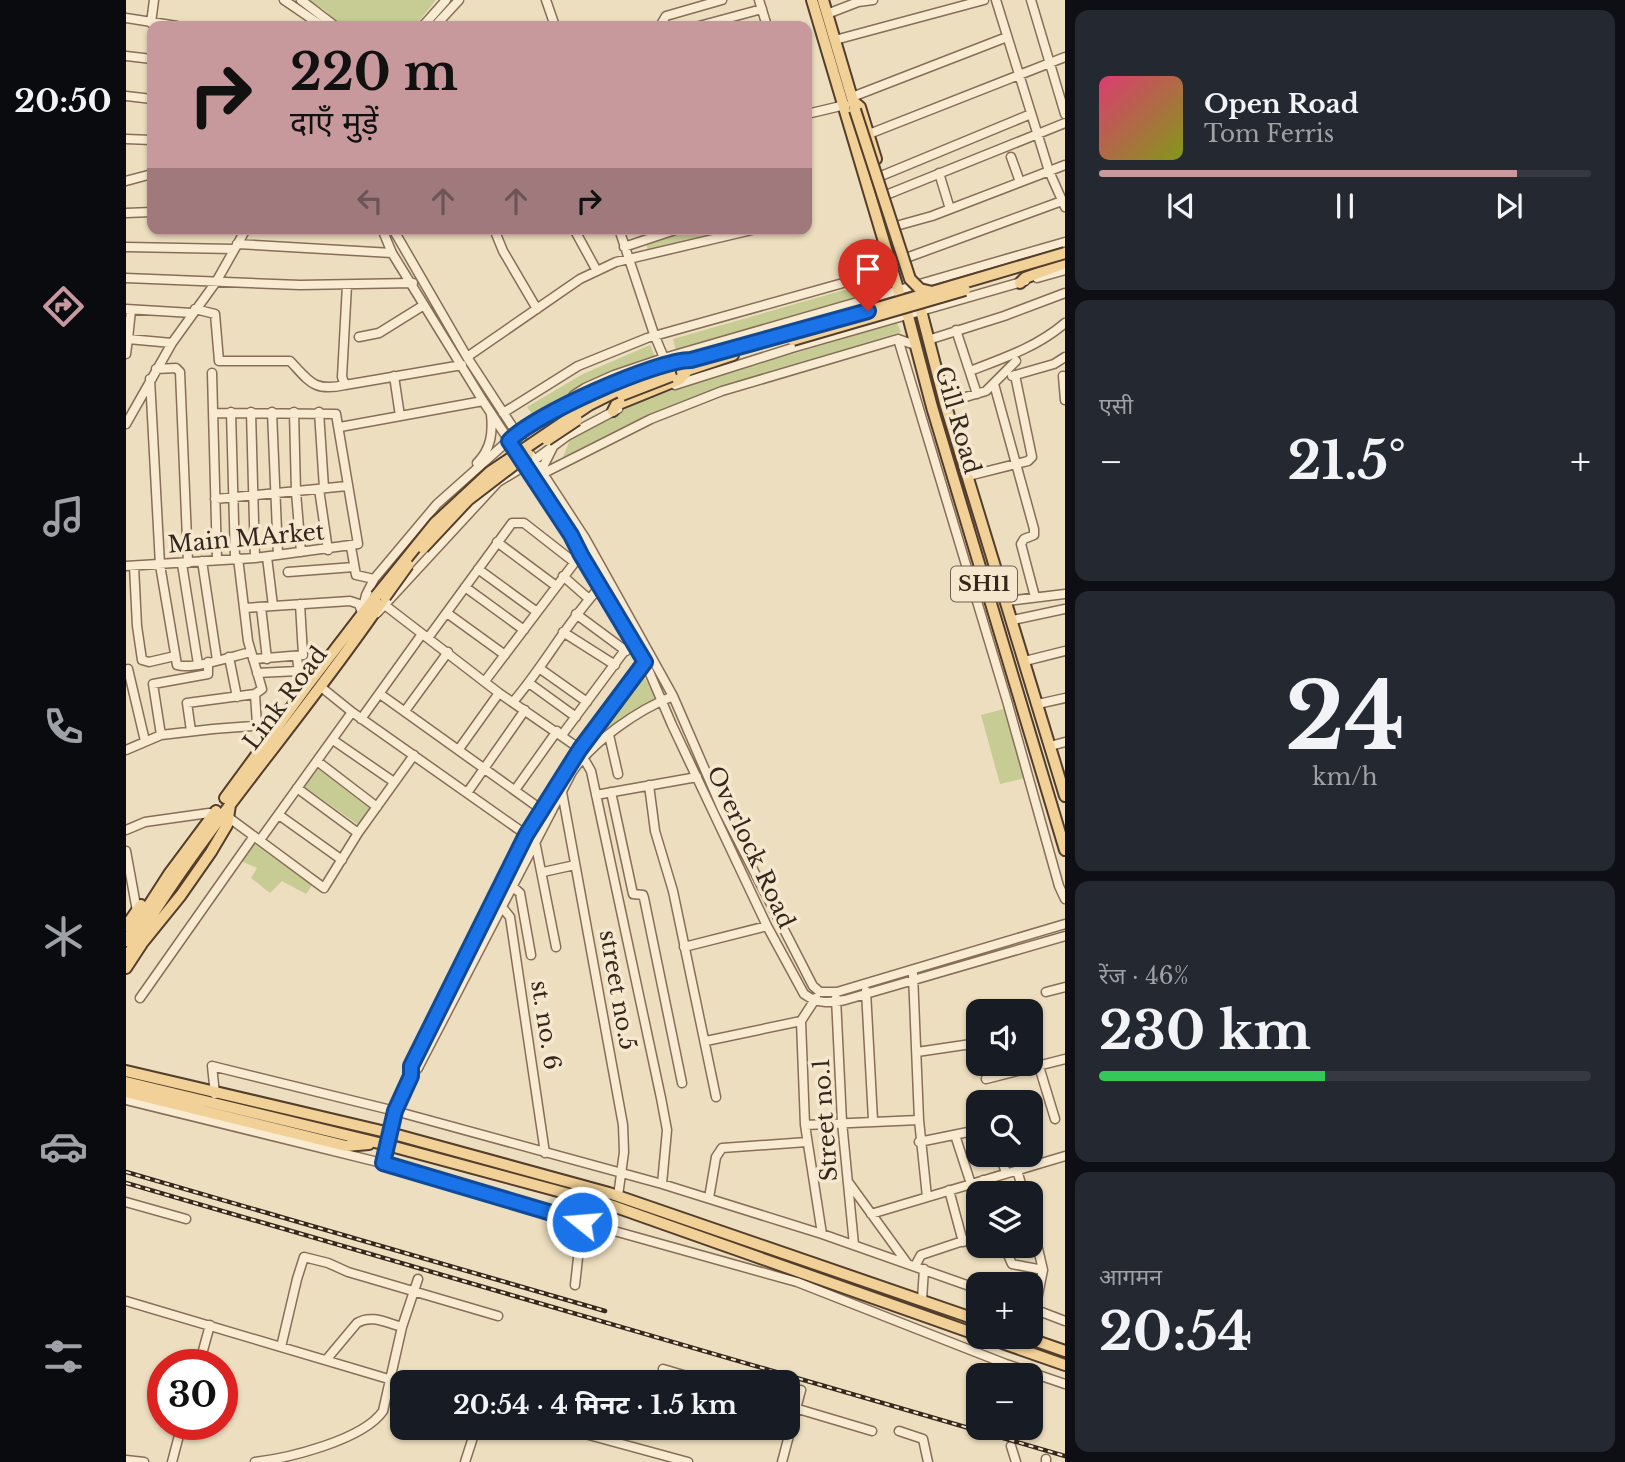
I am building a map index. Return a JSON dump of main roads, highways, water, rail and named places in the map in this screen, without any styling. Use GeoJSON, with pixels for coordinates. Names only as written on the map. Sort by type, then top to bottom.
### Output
{"type":"FeatureCollection","features":[{"type":"Feature","properties":{"kind":"main road","name":"Gill Road"},"geometry":{"type":"LineString","coordinates":[[812,0],[851,103],[860,107],[869,134],[914,284],[945,403],[1063,782],[1065,796]]}},
{"type":"Feature","properties":{"kind":"main road","name":"Gill Road"},"geometry":{"type":"LineString","coordinates":[[823,0],[893,269],[1065,850]]}},
{"type":"Feature","properties":{"kind":"main road"},"geometry":{"type":"LineString","coordinates":[[851,103],[910,279],[920,289],[933,292]]}},
{"type":"Feature","properties":{"kind":"main road"},"geometry":{"type":"LineString","coordinates":[[366,615],[382,599],[435,523],[489,472],[589,405],[637,381],[1065,253]]}},
{"type":"Feature","properties":{"kind":"main road"},"geometry":{"type":"LineString","coordinates":[[1020,283],[1031,275],[1065,261]]}},
{"type":"Feature","properties":{"kind":"main road"},"geometry":{"type":"LineString","coordinates":[[566,405],[665,363],[690,365],[849,326],[1065,261]]}},
{"type":"Feature","properties":{"kind":"main road"},"geometry":{"type":"LineString","coordinates":[[614,408],[680,379],[690,365]]}},
{"type":"Feature","properties":{"kind":"main road","name":"Link Road"},"geometry":{"type":"LineString","coordinates":[[229,799],[307,686],[366,615]]}},
{"type":"Feature","properties":{"kind":"main road","name":"Link Road"},"geometry":{"type":"LineString","coordinates":[[229,799],[321,687],[366,615]]}},
{"type":"Feature","properties":{"kind":"main road"},"geometry":{"type":"LineString","coordinates":[[126,958],[175,878],[229,799]]}},
{"type":"Feature","properties":{"kind":"main road"},"geometry":{"type":"LineString","coordinates":[[126,926],[219,813]]}},
{"type":"Feature","properties":{"kind":"main road"},"geometry":{"type":"LineString","coordinates":[[126,941],[169,874],[219,813]]}},
{"type":"Feature","properties":{"kind":"main road"},"geometry":{"type":"LineString","coordinates":[[126,968],[211,852],[227,825],[219,813]]}},
{"type":"Feature","properties":{"kind":"main road"},"geometry":{"type":"LineString","coordinates":[[126,1071],[390,1133],[618,1196],[966,1316]]}},
{"type":"Feature","properties":{"kind":"main road"},"geometry":{"type":"LineString","coordinates":[[126,1082],[381,1144],[610,1205],[966,1331]]}},
{"type":"Feature","properties":{"kind":"main road"},"geometry":{"type":"LineString","coordinates":[[126,1092],[346,1146],[381,1144]]}},
{"type":"Feature","properties":{"kind":"main road"},"geometry":{"type":"LineString","coordinates":[[1043,1343],[1065,1351]]}},
{"type":"Feature","properties":{"kind":"main road"},"geometry":{"type":"LineString","coordinates":[[1019,1349],[1065,1365]]}},
{"type":"Feature","properties":{"kind":"railway"},"geometry":{"type":"LineString","coordinates":[[126,1172],[605,1311]]}},
{"type":"Feature","properties":{"kind":"railway"},"geometry":{"type":"LineString","coordinates":[[126,1183],[1065,1456]]}}]}
